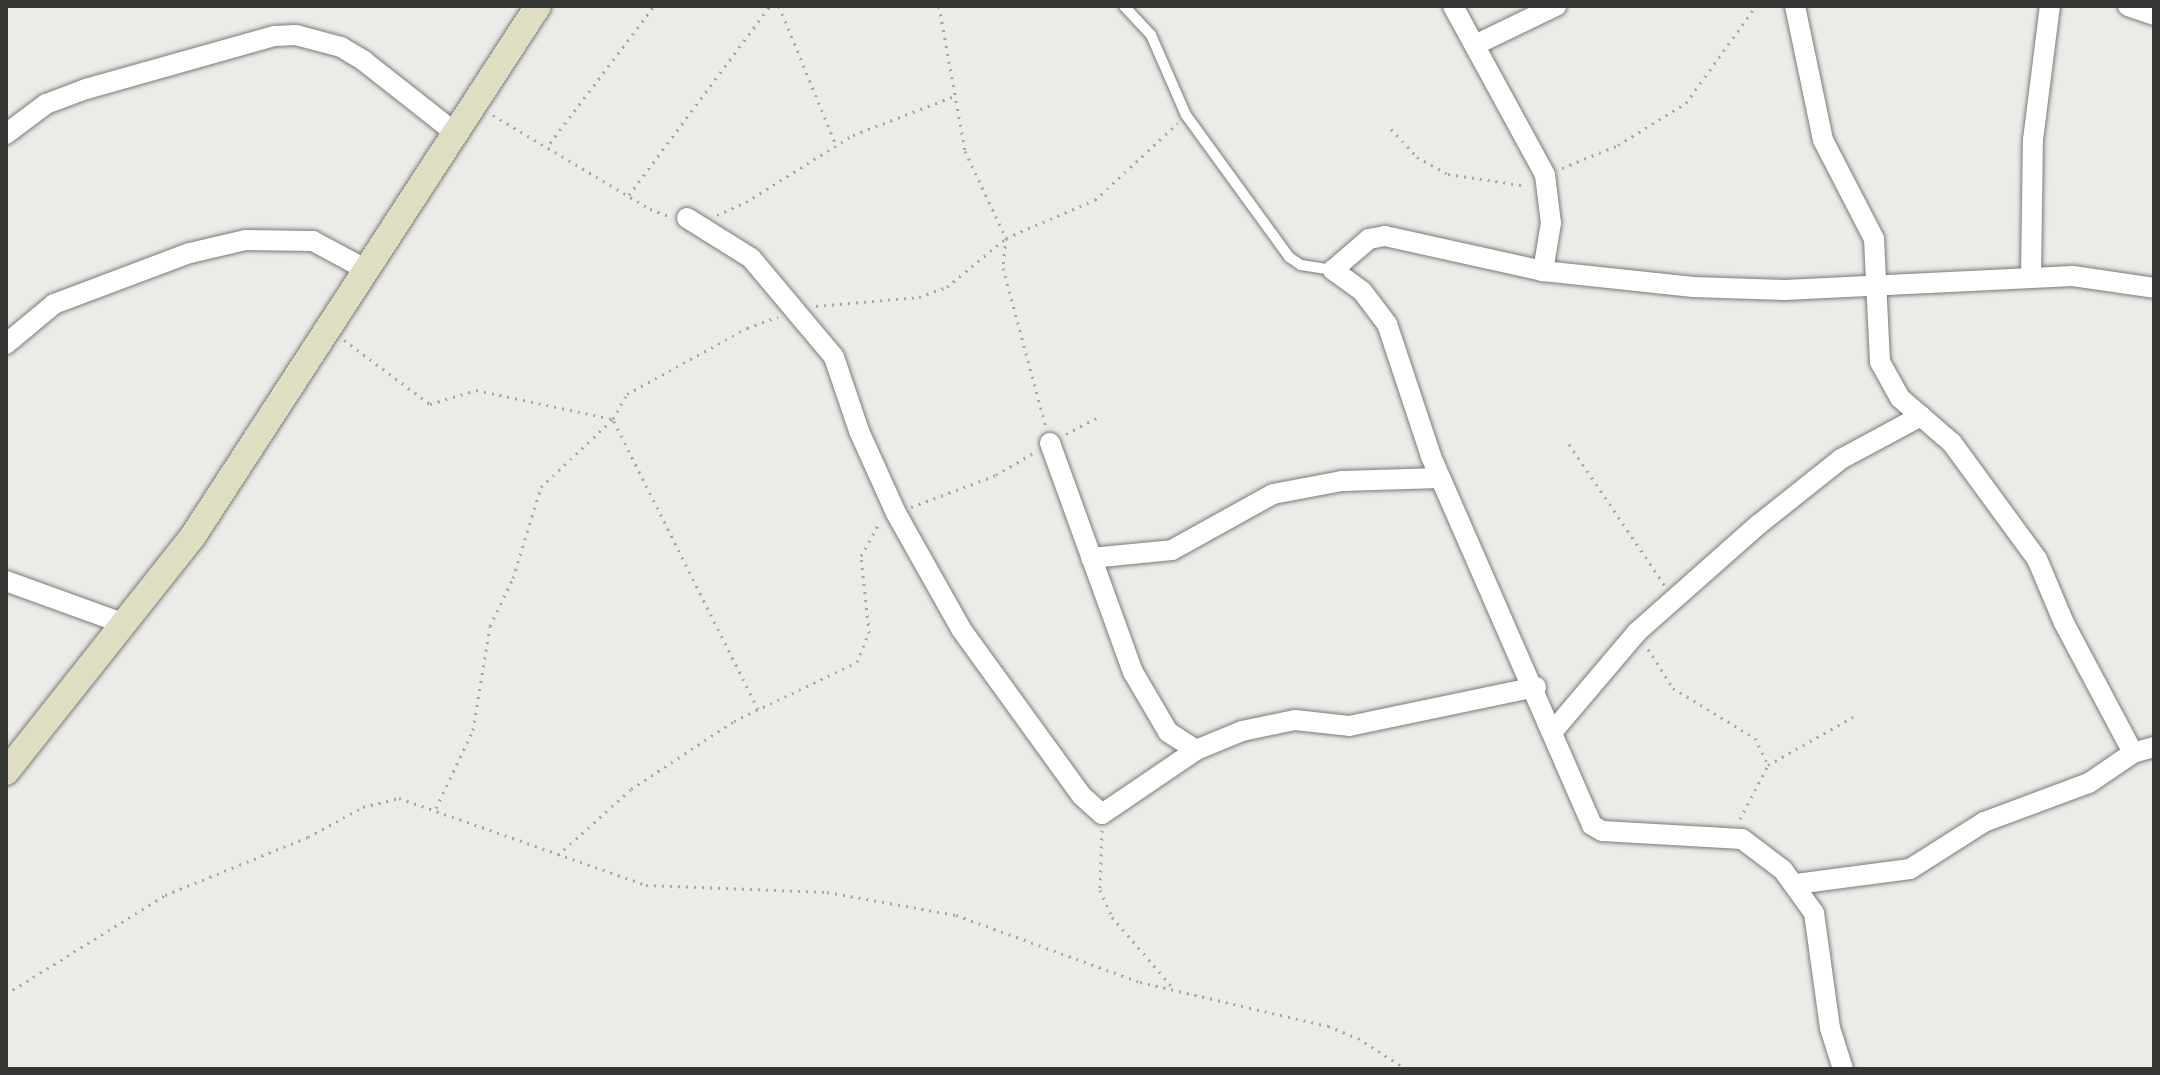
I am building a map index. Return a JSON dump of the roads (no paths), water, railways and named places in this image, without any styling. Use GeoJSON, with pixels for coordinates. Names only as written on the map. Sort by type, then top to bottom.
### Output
{"type":"FeatureCollection","features":[{"type":"Feature","properties":{"kind":"main road"},"geometry":{"type":"LineString","coordinates":[[6,772],[193,536],[330,328],[469,106],[538,6]]}},
{"type":"Feature","properties":{"kind":"street"},"geometry":{"type":"LineString","coordinates":[[1453,6],[1477,44],[1546,181],[1551,223],[1543,271]]}},
{"type":"Feature","properties":{"kind":"street"},"geometry":{"type":"LineString","coordinates":[[1477,44],[1556,6]]}},
{"type":"Feature","properties":{"kind":"street"},"geometry":{"type":"LineString","coordinates":[[1795,6],[1823,140],[1874,239],[1880,362],[1900,398],[1952,443],[2037,559],[2064,623],[2133,753]]}},
{"type":"Feature","properties":{"kind":"street"},"geometry":{"type":"LineString","coordinates":[[2031,278],[2033,140],[2050,6]]}},
{"type":"Feature","properties":{"kind":"street"},"geometry":{"type":"LineString","coordinates":[[2128,6],[2154,15]]}},
{"type":"Feature","properties":{"kind":"street"},"geometry":{"type":"LineString","coordinates":[[6,134],[46,104],[86,89],[275,36],[296,35],[352,54],[453,131]]}},
{"type":"Feature","properties":{"kind":"street"},"geometry":{"type":"LineString","coordinates":[[687,218],[751,258],[799,310],[834,357],[859,431],[896,513],[961,629],[1082,796],[1102,814],[1196,750],[1242,731],[1295,720],[1349,726],[1536,687]]}},
{"type":"Feature","properties":{"kind":"street"},"geometry":{"type":"LineString","coordinates":[[1843,1069],[1830,1028],[1814,913],[1796,884],[1764,852],[1731,837],[1596,829],[1536,687],[1496,612],[1440,478],[1387,324],[1362,291],[1333,270],[1369,239],[1385,236],[1543,271],[1693,287],[1876,286],[2073,276],[2154,288]]}},
{"type":"Feature","properties":{"kind":"street"},"geometry":{"type":"LineString","coordinates":[[6,344],[54,304],[190,253],[246,240],[313,241],[367,270]]}},
{"type":"Feature","properties":{"kind":"street"},"geometry":{"type":"LineString","coordinates":[[1554,730],[1637,632],[1674,599],[1841,459],[1921,416]]}},
{"type":"Feature","properties":{"kind":"street"},"geometry":{"type":"LineString","coordinates":[[1050,443],[1133,672],[1168,732],[1196,750]]}},
{"type":"Feature","properties":{"kind":"street"},"geometry":{"type":"LineString","coordinates":[[1091,558],[1172,550],[1273,494],[1342,481],[1440,478]]}},
{"type":"Feature","properties":{"kind":"street"},"geometry":{"type":"LineString","coordinates":[[6,581],[125,624]]}},
{"type":"Feature","properties":{"kind":"street"},"geometry":{"type":"LineString","coordinates":[[1796,884],[1910,869],[1984,822],[2089,783],[2133,753],[2154,747]]}},
{"type":"Feature","properties":{"kind":"lane"},"geometry":{"type":"LineString","coordinates":[[1124,6],[1151,35],[1186,115],[1289,257],[1301,265],[1333,270]]}}]}
